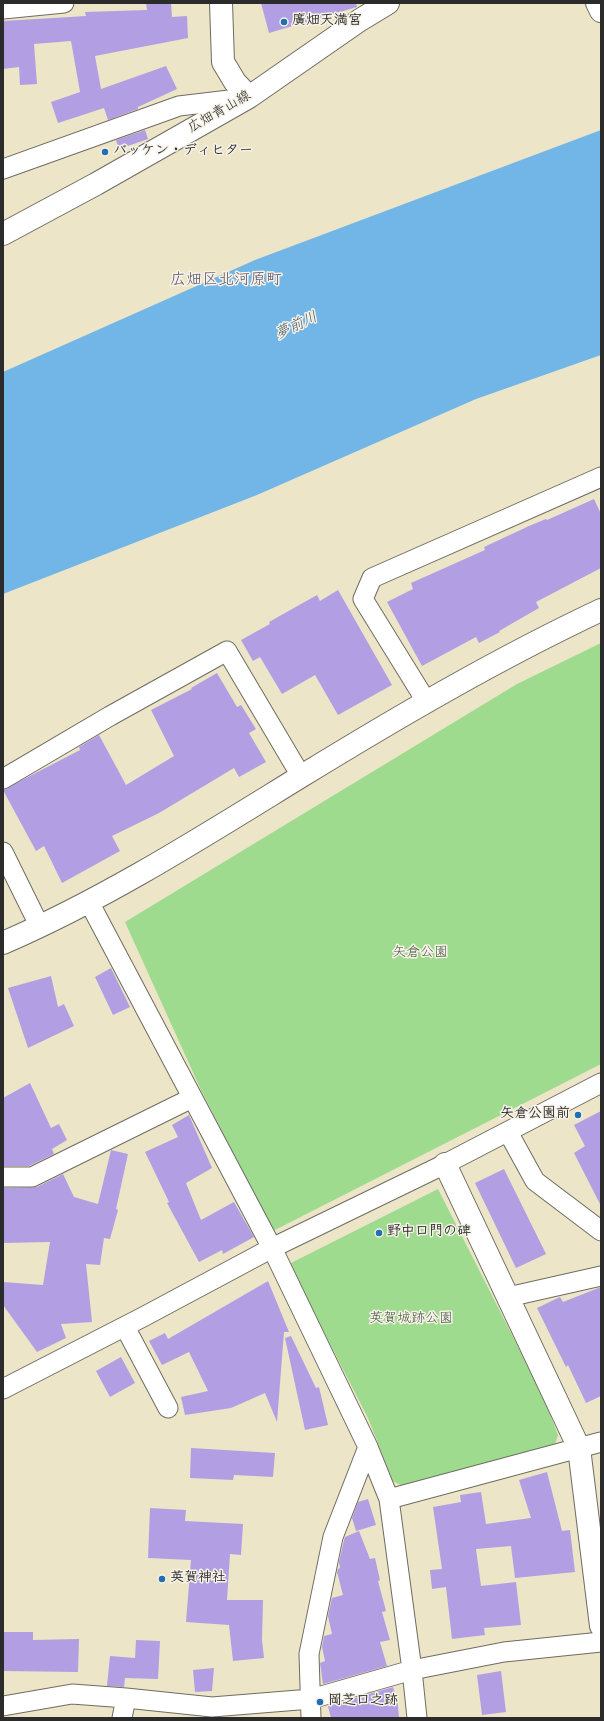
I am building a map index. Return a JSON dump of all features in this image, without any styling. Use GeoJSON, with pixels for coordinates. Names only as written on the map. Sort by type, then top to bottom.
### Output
{"type":"FeatureCollection","features":[{"type":"Feature","properties":{"kind":"street"},"geometry":{"type":"LineString","coordinates":[[3,9],[64,3]]}},
{"type":"Feature","properties":{"kind":"street"},"geometry":{"type":"LineString","coordinates":[[221,3],[223,62],[235,82],[249,97]]}},
{"type":"Feature","properties":{"kind":"street","name":"広畑青山線"},"geometry":{"type":"LineString","coordinates":[[3,234],[249,97],[360,20],[388,3]]}},
{"type":"Feature","properties":{"kind":"street"},"geometry":{"type":"LineString","coordinates":[[597,3],[601,11]]}},
{"type":"Feature","properties":{"kind":"street"},"geometry":{"type":"LineString","coordinates":[[3,168],[179,106],[249,97]]}},
{"type":"Feature","properties":{"kind":"street"},"geometry":{"type":"LineString","coordinates":[[426,701],[363,599],[372,578],[601,477]]}},
{"type":"Feature","properties":{"kind":"street"},"geometry":{"type":"LineString","coordinates":[[3,943],[40,927],[89,902],[203,837],[426,701],[562,628],[601,610]]}},
{"type":"Feature","properties":{"kind":"street"},"geometry":{"type":"LineString","coordinates":[[3,779],[110,716],[227,651],[302,776]]}},
{"type":"Feature","properties":{"kind":"street"},"geometry":{"type":"LineString","coordinates":[[3,852],[40,927]]}},
{"type":"Feature","properties":{"kind":"street"},"geometry":{"type":"LineString","coordinates":[[89,902],[272,1248],[368,1447],[389,1499],[417,1718]]}},
{"type":"Feature","properties":{"kind":"street"},"geometry":{"type":"LineString","coordinates":[[3,1389],[125,1327],[272,1248],[445,1164],[601,1084]]}},
{"type":"Feature","properties":{"kind":"street"},"geometry":{"type":"LineString","coordinates":[[3,1177],[32,1177],[192,1098]]}},
{"type":"Feature","properties":{"kind":"street"},"geometry":{"type":"LineString","coordinates":[[508,1132],[535,1181],[601,1231]]}},
{"type":"Feature","properties":{"kind":"street"},"geometry":{"type":"LineString","coordinates":[[445,1164],[579,1448],[601,1626]]}},
{"type":"Feature","properties":{"kind":"street"},"geometry":{"type":"LineString","coordinates":[[508,1297],[601,1276]]}},
{"type":"Feature","properties":{"kind":"street"},"geometry":{"type":"LineString","coordinates":[[125,1327],[168,1408]]}},
{"type":"Feature","properties":{"kind":"street"},"geometry":{"type":"LineString","coordinates":[[389,1499],[601,1442]]}},
{"type":"Feature","properties":{"kind":"street"},"geometry":{"type":"LineString","coordinates":[[312,1718],[309,1654],[333,1537],[368,1447]]}},
{"type":"Feature","properties":{"kind":"street"},"geometry":{"type":"LineString","coordinates":[[3,1706],[72,1694],[126,1698],[211,1713],[311,1698],[412,1670],[504,1652],[601,1642]]}},
{"type":"Feature","properties":{"kind":"street"},"geometry":{"type":"LineString","coordinates":[[122,1718],[126,1698]]}},
{"type":"Feature","properties":{"kind":"green space","name":"矢倉公園"},"geometry":{"type":"Polygon","coordinates":[[[601,643],[601,1064],[273,1231],[201,1090],[125,922],[517,684],[601,643]]]}},
{"type":"Feature","properties":{"kind":"green space","name":"英賀城跡公園"},"geometry":{"type":"Polygon","coordinates":[[[438,1189],[543,1396],[558,1435],[555,1444],[402,1486],[393,1481],[368,1418],[289,1264],[438,1189]]]}},
{"type":"Feature","properties":{"kind":"water","name":"夢前川"},"geometry":{"type":"Polygon","coordinates":[[[601,130],[601,355],[476,399],[257,495],[3,594],[3,372],[255,260],[601,130]]]}},
{"type":"Feature","properties":{"kind":"building"},"geometry":{"type":"Polygon","coordinates":[[[146,3],[171,3],[172,17],[187,16],[188,38],[95,56],[101,89],[166,66],[177,89],[138,107],[138,109],[108,120],[104,108],[58,123],[51,102],[80,92],[71,41],[34,44],[37,84],[20,85],[19,67],[3,69],[3,21],[86,16],[85,12],[147,10],[146,3]]]}},
{"type":"Feature","properties":{"kind":"building"},"geometry":{"type":"Polygon","coordinates":[[[261,3],[356,3],[357,7],[269,33],[261,3]]]}},
{"type":"Feature","properties":{"kind":"building"},"geometry":{"type":"Polygon","coordinates":[[[145,130],[148,139],[119,149],[116,140],[145,130]]]}},
{"type":"Feature","properties":{"kind":"building"},"geometry":{"type":"Polygon","coordinates":[[[594,499],[601,514],[601,568],[536,602],[539,608],[499,631],[500,632],[479,643],[476,637],[422,666],[387,602],[413,589],[411,583],[485,550],[484,547],[529,526],[546,519],[547,520],[594,499]]]}},
{"type":"Feature","properties":{"kind":"building"},"geometry":{"type":"Polygon","coordinates":[[[338,590],[392,685],[338,715],[315,675],[282,694],[260,657],[253,661],[241,640],[270,624],[269,622],[317,595],[320,601],[338,590]]]}},
{"type":"Feature","properties":{"kind":"building"},"geometry":{"type":"Polygon","coordinates":[[[217,673],[237,707],[241,705],[256,729],[249,733],[266,762],[239,777],[234,768],[159,813],[112,836],[120,851],[62,883],[44,846],[36,851],[3,790],[80,750],[79,747],[99,735],[126,785],[174,756],[151,710],[192,689],[191,688],[217,673]]]}},
{"type":"Feature","properties":{"kind":"building"},"geometry":{"type":"Polygon","coordinates":[[[111,968],[130,1007],[113,1015],[95,977],[111,968]]]}},
{"type":"Feature","properties":{"kind":"building"},"geometry":{"type":"Polygon","coordinates":[[[51,976],[58,1007],[64,1004],[74,1026],[28,1048],[8,988],[51,976]]]}},
{"type":"Feature","properties":{"kind":"building"},"geometry":{"type":"Polygon","coordinates":[[[30,1083],[51,1128],[59,1124],[67,1140],[52,1149],[54,1154],[29,1166],[3,1166],[3,1098],[30,1083]]]}},
{"type":"Feature","properties":{"kind":"building"},"geometry":{"type":"Polygon","coordinates":[[[601,1111],[601,1206],[574,1153],[585,1146],[574,1125],[601,1111]]]}},
{"type":"Feature","properties":{"kind":"building"},"geometry":{"type":"Polygon","coordinates":[[[189,1115],[212,1168],[186,1183],[201,1220],[234,1202],[254,1237],[223,1254],[222,1250],[199,1262],[167,1203],[169,1202],[145,1152],[178,1137],[172,1125],[189,1115]]]}},
{"type":"Feature","properties":{"kind":"building"},"geometry":{"type":"Polygon","coordinates":[[[111,1150],[128,1154],[116,1209],[118,1210],[110,1239],[104,1238],[100,1265],[86,1264],[92,1322],[61,1324],[66,1338],[37,1352],[3,1305],[3,1282],[43,1285],[50,1242],[3,1243],[3,1188],[37,1187],[63,1174],[74,1197],[98,1204],[111,1150]]]}},
{"type":"Feature","properties":{"kind":"building"},"geometry":{"type":"Polygon","coordinates":[[[504,1169],[546,1254],[516,1268],[475,1183],[504,1169]]]}},
{"type":"Feature","properties":{"kind":"building"},"geometry":{"type":"Polygon","coordinates":[[[268,1281],[289,1332],[284,1332],[277,1422],[265,1393],[231,1408],[185,1415],[181,1397],[208,1391],[189,1352],[162,1365],[149,1341],[165,1333],[168,1339],[268,1281]]]}},
{"type":"Feature","properties":{"kind":"building"},"geometry":{"type":"Polygon","coordinates":[[[601,1287],[601,1396],[586,1403],[568,1365],[566,1367],[537,1308],[560,1297],[563,1302],[601,1287]]]}},
{"type":"Feature","properties":{"kind":"building"},"geometry":{"type":"Polygon","coordinates":[[[291,1336],[316,1388],[319,1387],[328,1425],[305,1430],[285,1338],[291,1336]]]}},
{"type":"Feature","properties":{"kind":"building"},"geometry":{"type":"Polygon","coordinates":[[[121,1357],[135,1383],[110,1397],[96,1371],[121,1357]]]}},
{"type":"Feature","properties":{"kind":"building"},"geometry":{"type":"Polygon","coordinates":[[[191,1448],[275,1453],[273,1477],[234,1475],[233,1480],[190,1478],[191,1448]]]}},
{"type":"Feature","properties":{"kind":"building"},"geometry":{"type":"Polygon","coordinates":[[[547,1472],[562,1531],[570,1530],[575,1572],[515,1578],[511,1546],[476,1549],[481,1586],[516,1582],[521,1625],[484,1628],[485,1635],[452,1639],[446,1587],[432,1589],[430,1570],[442,1569],[433,1507],[461,1502],[460,1495],[481,1492],[486,1524],[531,1518],[519,1480],[547,1472]]]}},
{"type":"Feature","properties":{"kind":"building"},"geometry":{"type":"Polygon","coordinates":[[[368,1499],[376,1525],[356,1531],[352,1518],[358,1502],[368,1499]]]}},
{"type":"Feature","properties":{"kind":"building"},"geometry":{"type":"Polygon","coordinates":[[[150,1508],[186,1510],[185,1521],[243,1524],[241,1555],[230,1554],[227,1600],[263,1600],[262,1640],[264,1658],[233,1661],[229,1625],[186,1622],[191,1560],[148,1558],[150,1508]]]}},
{"type":"Feature","properties":{"kind":"building"},"geometry":{"type":"Polygon","coordinates":[[[359,1531],[370,1559],[375,1558],[380,1580],[378,1581],[386,1611],[382,1612],[390,1640],[380,1642],[387,1666],[323,1684],[320,1663],[325,1661],[322,1647],[324,1636],[332,1634],[328,1616],[332,1598],[343,1595],[337,1572],[340,1568],[339,1562],[344,1540],[345,1537],[359,1531]]]}},
{"type":"Feature","properties":{"kind":"building"},"geometry":{"type":"Polygon","coordinates":[[[3,1632],[33,1632],[33,1640],[79,1639],[78,1672],[3,1671],[3,1632]]]}},
{"type":"Feature","properties":{"kind":"building"},"geometry":{"type":"Polygon","coordinates":[[[136,1640],[160,1641],[158,1679],[125,1678],[124,1687],[107,1686],[110,1656],[135,1658],[136,1640]]]}},
{"type":"Feature","properties":{"kind":"building"},"geometry":{"type":"Polygon","coordinates":[[[214,1668],[212,1691],[195,1692],[193,1670],[214,1668]]]}},
{"type":"Feature","properties":{"kind":"building"},"geometry":{"type":"Polygon","coordinates":[[[501,1671],[506,1712],[482,1715],[477,1675],[501,1671]]]}},
{"type":"Feature","properties":{"kind":"building"},"geometry":{"type":"Polygon","coordinates":[[[393,1687],[395,1695],[397,1695],[399,1718],[331,1718],[328,1706],[393,1687]]]}},
{"type":"Feature","properties":{"kind":"place","name":"廣畑天満宮"},"geometry":{"type":"Point","coordinates":[284,22]}},
{"type":"Feature","properties":{"kind":"place","name":"バッケン・ディヒター"},"geometry":{"type":"Point","coordinates":[105,152]}},
{"type":"Feature","properties":{"kind":"place","name":"矢倉公園前"},"geometry":{"type":"Point","coordinates":[578,1115]}},
{"type":"Feature","properties":{"kind":"place","name":"野中口門の碑"},"geometry":{"type":"Point","coordinates":[379,1233]}},
{"type":"Feature","properties":{"kind":"place","name":"英賀神社"},"geometry":{"type":"Point","coordinates":[162,1579]}},
{"type":"Feature","properties":{"kind":"place","name":"岡芝口之跡"},"geometry":{"type":"Point","coordinates":[320,1702]}},
{"type":"Feature","properties":{"kind":"district","name":"広畑区北河原町"},"geometry":{"type":"Point","coordinates":[226,281]}}]}
